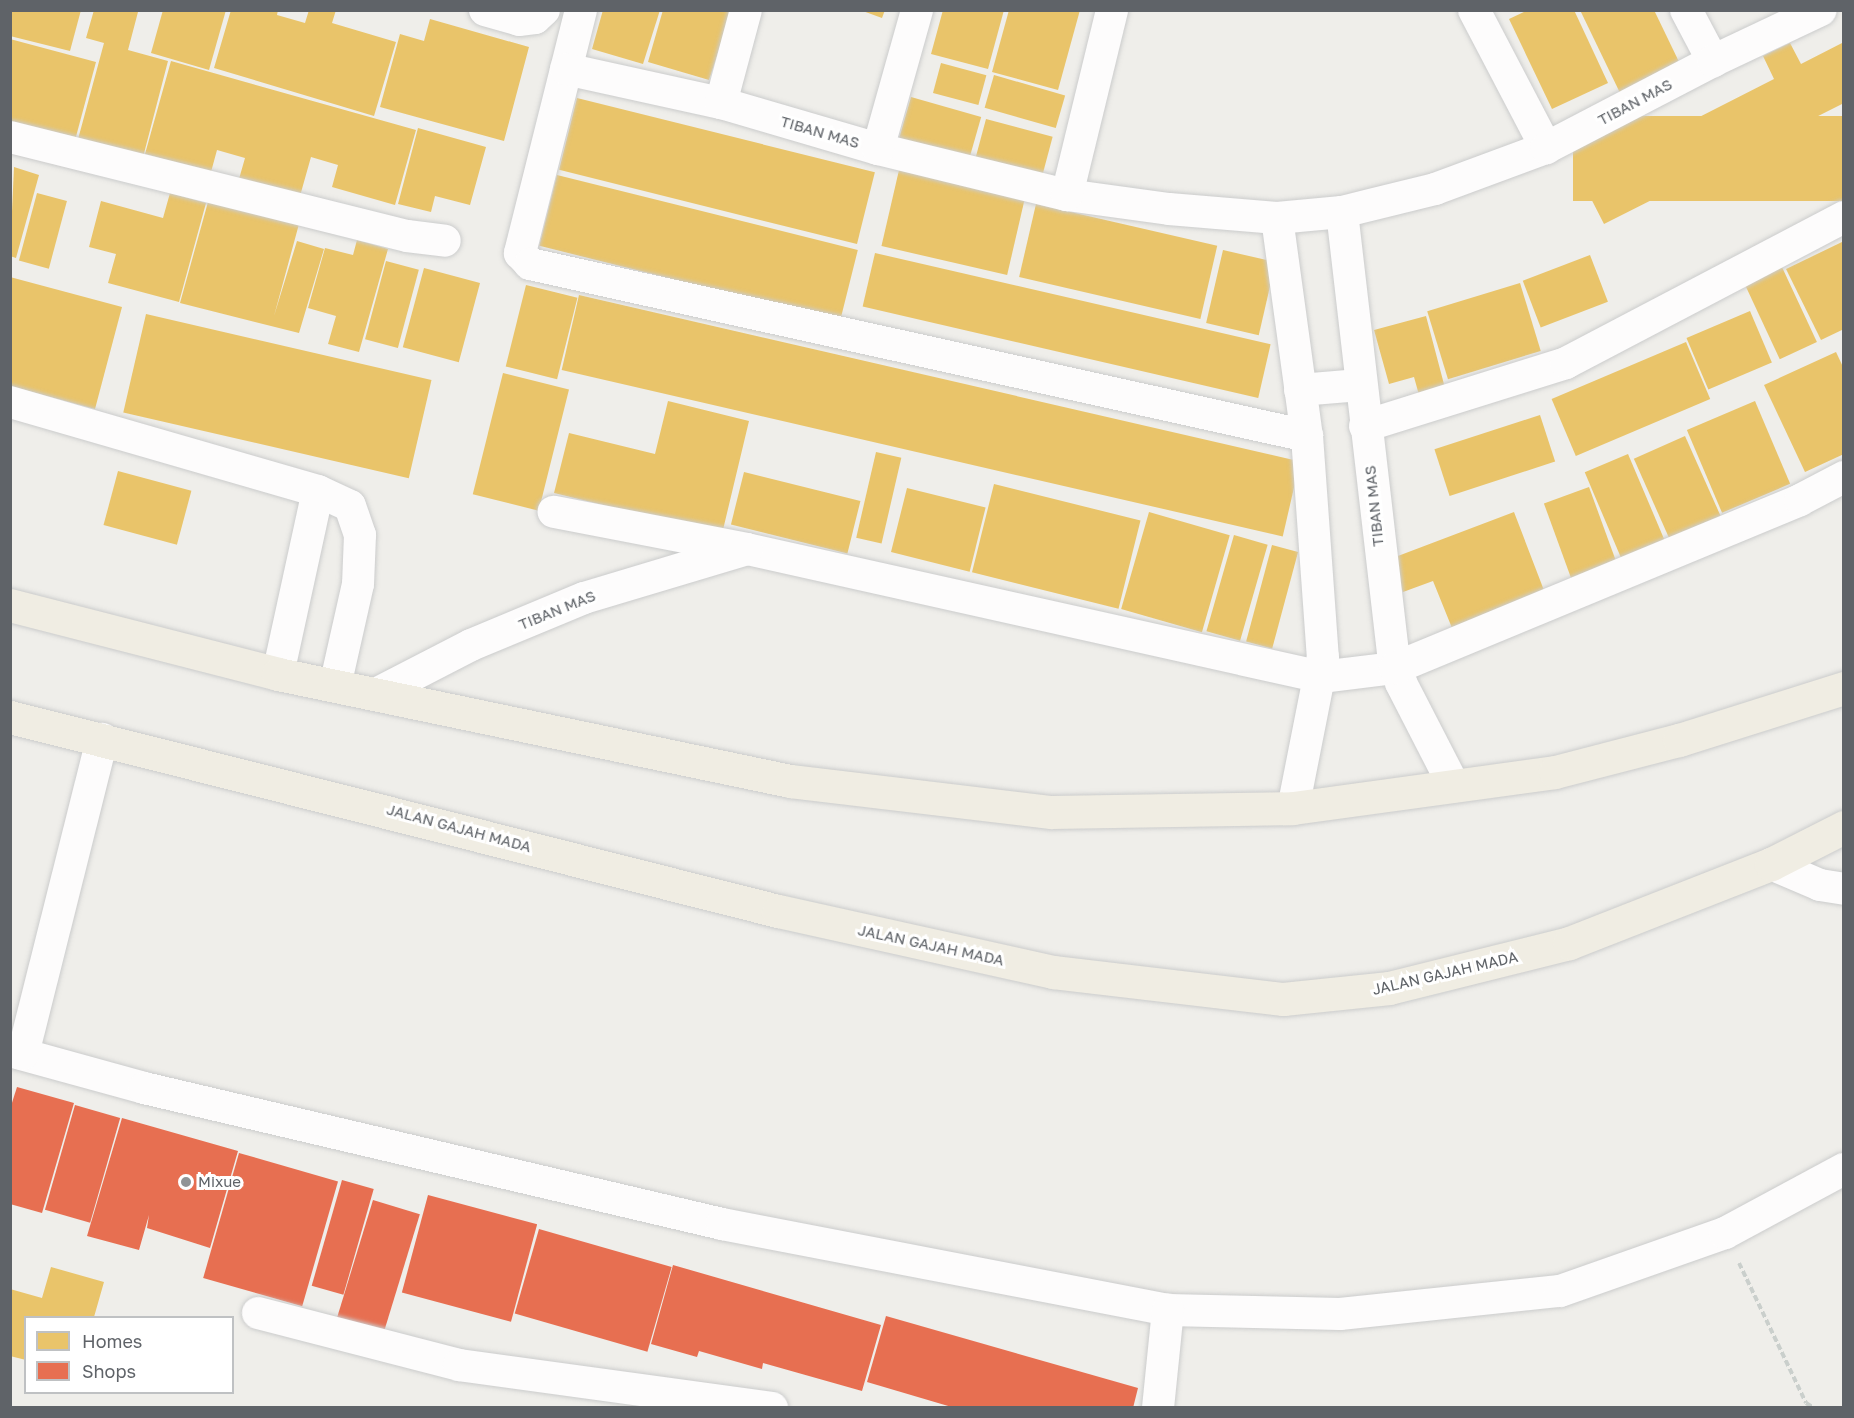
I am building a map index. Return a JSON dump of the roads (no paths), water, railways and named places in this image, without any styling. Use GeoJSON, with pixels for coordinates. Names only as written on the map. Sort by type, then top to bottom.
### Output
{"type":"FeatureCollection","features":[{"type":"Feature","properties":{"kind":"highway"},"geometry":{"type":"LineString","coordinates":[[10,605],[278,674],[790,781],[1051,812],[1293,808],[1454,786],[1602,761],[1844,688]]}},
{"type":"Feature","properties":{"kind":"highway","name":"JALAN GAJAH MADA"},"geometry":{"type":"LineString","coordinates":[[10,717],[835,924],[1053,972],[1283,999],[1389,988],[1569,943],[1771,864],[1844,827]]}},
{"type":"Feature","properties":{"kind":"street"},"geometry":{"type":"LineString","coordinates":[[485,10],[519,20],[536,18],[544,10]]}},
{"type":"Feature","properties":{"kind":"street"},"geometry":{"type":"LineString","coordinates":[[581,10],[520,253],[530,264],[1307,436]]}},
{"type":"Feature","properties":{"kind":"street"},"geometry":{"type":"LineString","coordinates":[[721,103],[746,10]]}},
{"type":"Feature","properties":{"kind":"street"},"geometry":{"type":"LineString","coordinates":[[878,149],[917,10]]}},
{"type":"Feature","properties":{"kind":"street"},"geometry":{"type":"LineString","coordinates":[[1067,195],[1112,10]]}},
{"type":"Feature","properties":{"kind":"street"},"geometry":{"type":"LineString","coordinates":[[1474,10],[1546,148]]}},
{"type":"Feature","properties":{"kind":"street"},"geometry":{"type":"LineString","coordinates":[[1686,10],[1713,61]]}},
{"type":"Feature","properties":{"kind":"street","name":"TIBAN MAS"},"geometry":{"type":"LineString","coordinates":[[566,69],[721,103],[878,149],[1067,195],[1168,209],[1277,218],[1342,212],[1435,189],[1546,148],[1713,61],[1821,10]]}},
{"type":"Feature","properties":{"kind":"street"},"geometry":{"type":"LineString","coordinates":[[10,137],[407,236],[445,241]]}},
{"type":"Feature","properties":{"kind":"street","name":"TIBAN MAS"},"geometry":{"type":"LineString","coordinates":[[1342,212],[1360,386],[1395,668],[1454,786]]}},
{"type":"Feature","properties":{"kind":"street"},"geometry":{"type":"LineString","coordinates":[[1365,426],[1566,363],[1844,217]]}},
{"type":"Feature","properties":{"kind":"street"},"geometry":{"type":"LineString","coordinates":[[1277,218],[1307,436],[1321,677],[1293,808]]}},
{"type":"Feature","properties":{"kind":"street"},"geometry":{"type":"LineString","coordinates":[[1300,390],[1360,386]]}},
{"type":"Feature","properties":{"kind":"street"},"geometry":{"type":"LineString","coordinates":[[10,402],[318,491],[351,506],[360,535],[357,584],[335,686]]}},
{"type":"Feature","properties":{"kind":"street","name":"TIBAN MAS"},"geometry":{"type":"LineString","coordinates":[[554,512],[747,549],[1321,677],[1395,668],[1800,500],[1844,477]]}},
{"type":"Feature","properties":{"kind":"street"},"geometry":{"type":"LineString","coordinates":[[278,674],[318,491]]}},
{"type":"Feature","properties":{"kind":"street","name":"TIBAN MAS"},"geometry":{"type":"LineString","coordinates":[[376,694],[471,645],[584,598],[747,549]]}},
{"type":"Feature","properties":{"kind":"street"},"geometry":{"type":"LineString","coordinates":[[102,739],[17,1052],[144,1088],[722,1224],[1168,1310],[1340,1314],[1515,1297],[1580,1285],[1725,1233],[1844,1169]]}},
{"type":"Feature","properties":{"kind":"street"},"geometry":{"type":"LineString","coordinates":[[1771,864],[1820,885],[1844,889]]}},
{"type":"Feature","properties":{"kind":"street"},"geometry":{"type":"LineString","coordinates":[[1158,1407],[1168,1310]]}},
{"type":"Feature","properties":{"kind":"street"},"geometry":{"type":"LineString","coordinates":[[258,1313],[459,1365],[772,1407]]}},
{"type":"Feature","properties":{"kind":"place","name":"Mixue"},"geometry":{"type":"Point","coordinates":[186,1182]}}]}
